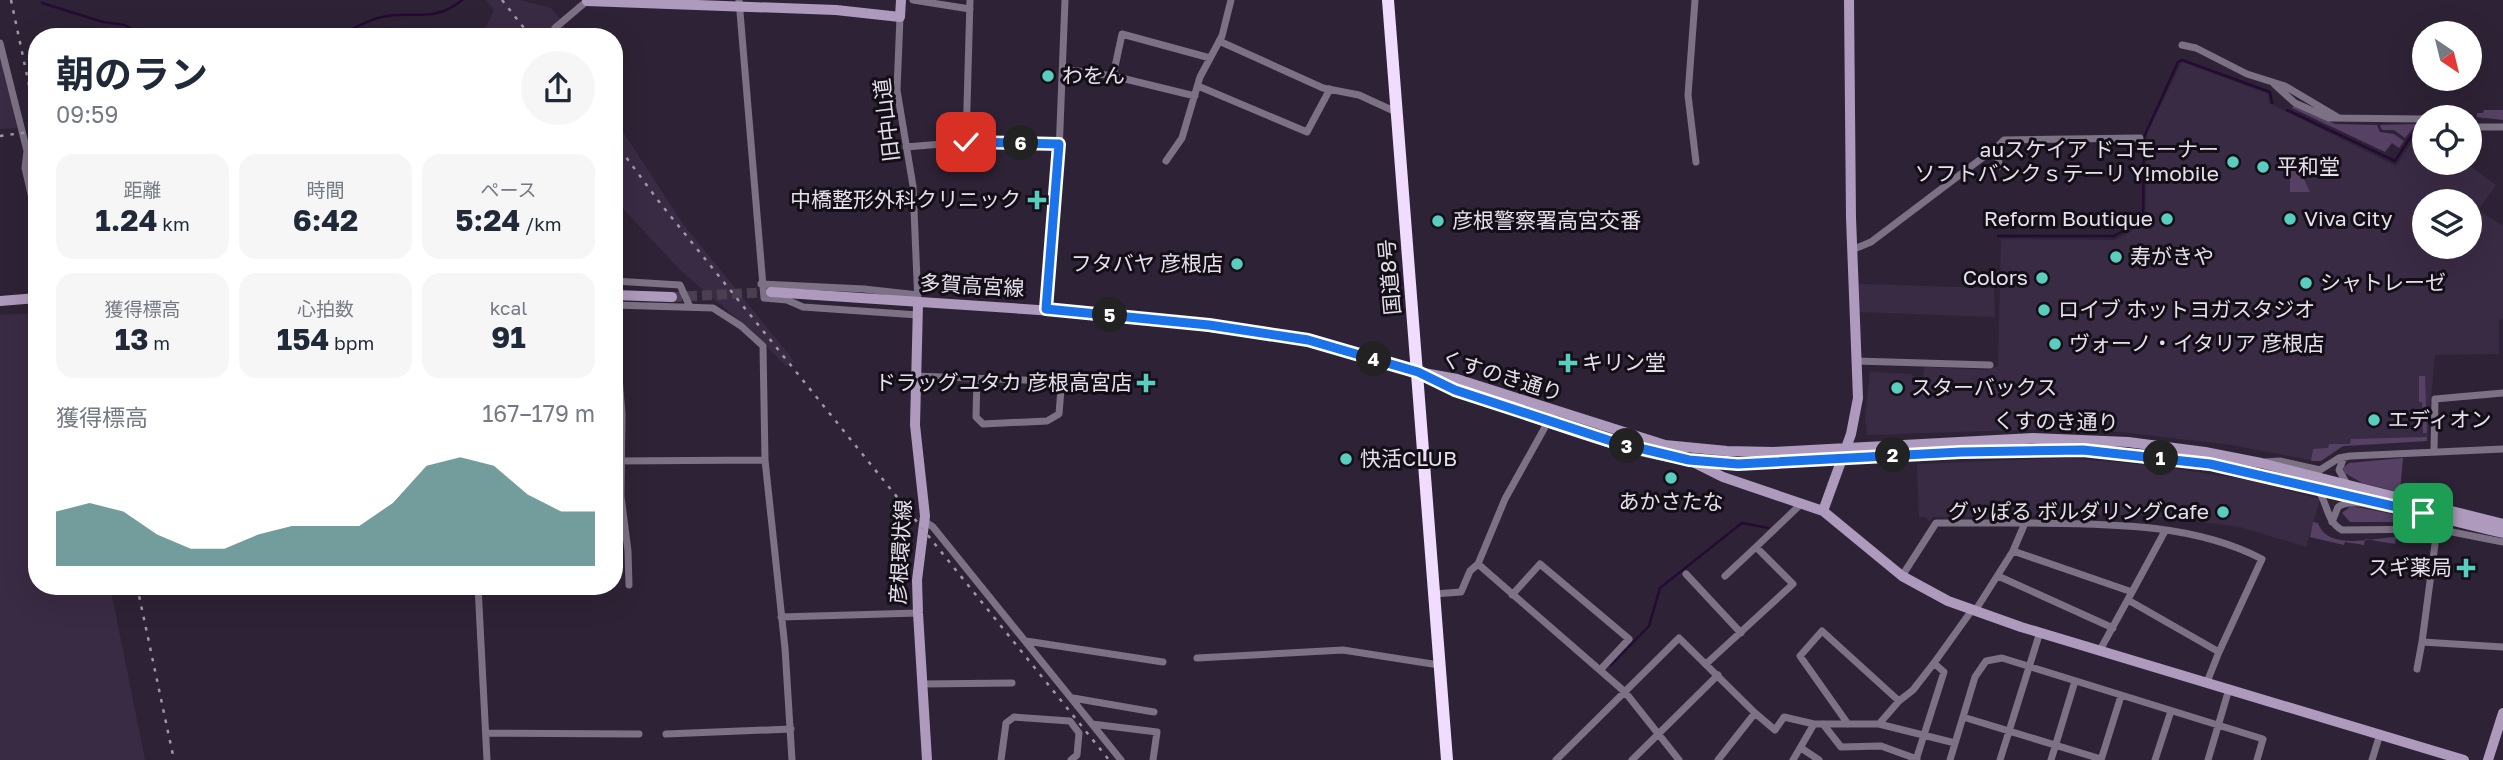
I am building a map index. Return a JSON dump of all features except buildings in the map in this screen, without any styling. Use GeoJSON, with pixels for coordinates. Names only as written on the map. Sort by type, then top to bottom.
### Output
{"type":"FeatureCollection","features":[{"type":"Feature","properties":{"kind":"highway","name":"国道8号"},"geometry":{"type":"LineString","coordinates":[[1388,0],[1447,760]]}},
{"type":"Feature","properties":{"kind":"main road"},"geometry":{"type":"LineString","coordinates":[[587,1],[739,4],[900,17],[901,0]]}},
{"type":"Feature","properties":{"kind":"main road"},"geometry":{"type":"LineString","coordinates":[[1822,511],[1846,447],[1858,398],[1849,0]]}},
{"type":"Feature","properties":{"kind":"main road","name":"多賀高宮線"},"geometry":{"type":"LineString","coordinates":[[771,292],[918,304],[1046,309],[1209,325],[1308,340],[1418,372]]}},
{"type":"Feature","properties":{"kind":"main road"},"geometry":{"type":"LineString","coordinates":[[623,295],[672,298]]}},
{"type":"Feature","properties":{"kind":"main road"},"geometry":{"type":"LineString","coordinates":[[0,301],[28,299]]}},
{"type":"Feature","properties":{"kind":"main road","name":"彦根環状線"},"geometry":{"type":"LineString","coordinates":[[918,304],[915,425],[925,521],[917,580],[927,760]]}},
{"type":"Feature","properties":{"kind":"main road","name":"くすのき通り"},"geometry":{"type":"LineString","coordinates":[[1418,372],[1457,379],[1650,453],[1689,460],[1738,464],[2083,450],[2210,464],[2406,509],[2423,509],[2503,524]]}},
{"type":"Feature","properties":{"kind":"main road","name":"くすのき通り"},"geometry":{"type":"LineString","coordinates":[[1551,416],[1665,445],[1696,449],[1773,452],[2011,439],[2083,439],[2205,452],[2261,463],[2349,486],[2503,533]]}},
{"type":"Feature","properties":{"kind":"main road"},"geometry":{"type":"LineString","coordinates":[[1689,460],[1723,477],[1822,511],[1902,576],[1931,593],[1974,611],[2464,760]]}},
{"type":"Feature","properties":{"kind":"main road"},"geometry":{"type":"LineString","coordinates":[[2488,760],[2503,713]]}},
{"type":"Feature","properties":{"kind":"street"},"geometry":{"type":"LineString","coordinates":[[913,0],[970,9]]}},
{"type":"Feature","properties":{"kind":"street"},"geometry":{"type":"LineString","coordinates":[[966,142],[970,0]]}},
{"type":"Feature","properties":{"kind":"street"},"geometry":{"type":"LineString","coordinates":[[1046,309],[1059,144],[1065,0]]}},
{"type":"Feature","properties":{"kind":"street"},"geometry":{"type":"LineString","coordinates":[[1166,161],[1182,138],[1198,86],[1220,41],[1231,0]]}},
{"type":"Feature","properties":{"kind":"street"},"geometry":{"type":"LineString","coordinates":[[1695,0],[1688,95],[1696,162]]}},
{"type":"Feature","properties":{"kind":"street"},"geometry":{"type":"LineString","coordinates":[[555,28],[587,1]]}},
{"type":"Feature","properties":{"kind":"street"},"geometry":{"type":"LineString","coordinates":[[739,4],[751,118],[764,298],[787,300],[803,307],[918,304]]}},
{"type":"Feature","properties":{"kind":"street","name":"旧中山道"},"geometry":{"type":"LineString","coordinates":[[900,17],[897,90],[916,217],[918,304]]}},
{"type":"Feature","properties":{"kind":"street"},"geometry":{"type":"LineString","coordinates":[[1113,76],[1122,34],[1210,58]]}},
{"type":"Feature","properties":{"kind":"street"},"geometry":{"type":"LineString","coordinates":[[1220,41],[1329,89],[1359,95],[1397,112]]}},
{"type":"Feature","properties":{"kind":"street"},"geometry":{"type":"LineString","coordinates":[[0,43],[27,154],[25,167],[28,180]]}},
{"type":"Feature","properties":{"kind":"street"},"geometry":{"type":"LineString","coordinates":[[2182,45],[2273,83],[2295,103],[2329,118],[2412,119]]}},
{"type":"Feature","properties":{"kind":"street"},"geometry":{"type":"LineString","coordinates":[[1063,69],[1113,76],[1195,96]]}},
{"type":"Feature","properties":{"kind":"street"},"geometry":{"type":"LineString","coordinates":[[1198,86],[1307,132],[1329,89]]}},
{"type":"Feature","properties":{"kind":"street"},"geometry":{"type":"LineString","coordinates":[[2482,127],[2503,127]]}},
{"type":"Feature","properties":{"kind":"street"},"geometry":{"type":"LineString","coordinates":[[1854,249],[1871,242],[2004,140],[2140,138]]}},
{"type":"Feature","properties":{"kind":"street"},"geometry":{"type":"LineString","coordinates":[[906,147],[966,142],[1059,144]]}},
{"type":"Feature","properties":{"kind":"street"},"geometry":{"type":"LineString","coordinates":[[1998,146],[1999,166]]}},
{"type":"Feature","properties":{"kind":"street"},"geometry":{"type":"LineString","coordinates":[[623,282],[680,285],[690,307]]}},
{"type":"Feature","properties":{"kind":"street"},"geometry":{"type":"LineString","coordinates":[[761,284],[864,289],[918,304]]}},
{"type":"Feature","properties":{"kind":"street"},"geometry":{"type":"LineString","coordinates":[[623,306],[690,307],[720,311],[762,346],[765,460],[792,760]]}},
{"type":"Feature","properties":{"kind":"street"},"geometry":{"type":"LineString","coordinates":[[1856,361],[1990,365]]}},
{"type":"Feature","properties":{"kind":"street"},"geometry":{"type":"LineString","coordinates":[[915,376],[1053,380],[1061,389],[1059,414],[1047,421],[983,424],[976,416],[977,378]]}},
{"type":"Feature","properties":{"kind":"street"},"geometry":{"type":"LineString","coordinates":[[2434,451],[2435,399],[2503,393]]}},
{"type":"Feature","properties":{"kind":"street"},"geometry":{"type":"LineString","coordinates":[[1434,594],[1461,592],[1471,571],[1478,564],[1505,499],[1551,416]]}},
{"type":"Feature","properties":{"kind":"street"},"geometry":{"type":"LineString","coordinates":[[2261,463],[2280,461],[2320,470],[2344,457],[2503,449]]}},
{"type":"Feature","properties":{"kind":"street"},"geometry":{"type":"LineString","coordinates":[[2344,457],[2339,466],[2339,474],[2349,486]]}},
{"type":"Feature","properties":{"kind":"street"},"geometry":{"type":"LineString","coordinates":[[623,461],[765,460]]}},
{"type":"Feature","properties":{"kind":"street"},"geometry":{"type":"LineString","coordinates":[[2315,487],[2326,501],[2332,523],[2342,530],[2437,529],[2503,542]]}},
{"type":"Feature","properties":{"kind":"street"},"geometry":{"type":"LineString","coordinates":[[2332,523],[2338,507],[2348,502],[2385,510],[2406,509]]}},
{"type":"Feature","properties":{"kind":"street"},"geometry":{"type":"LineString","coordinates":[[1725,576],[1801,504]]}},
{"type":"Feature","properties":{"kind":"street"},"geometry":{"type":"LineString","coordinates":[[925,521],[933,527],[1121,760]]}},
{"type":"Feature","properties":{"kind":"street"},"geometry":{"type":"LineString","coordinates":[[623,523],[629,585]]}},
{"type":"Feature","properties":{"kind":"street"},"geometry":{"type":"LineString","coordinates":[[1902,576],[1936,523],[2113,524],[2230,543],[2262,559],[2207,682]]}},
{"type":"Feature","properties":{"kind":"street"},"geometry":{"type":"LineString","coordinates":[[1879,724],[1934,663],[1974,611],[2013,551],[2025,523]]}},
{"type":"Feature","properties":{"kind":"street"},"geometry":{"type":"LineString","coordinates":[[2417,669],[2437,529]]}},
{"type":"Feature","properties":{"kind":"street"},"geometry":{"type":"LineString","coordinates":[[2100,650],[2165,531]]}},
{"type":"Feature","properties":{"kind":"street"},"geometry":{"type":"LineString","coordinates":[[1706,664],[1793,584],[1756,547]]}},
{"type":"Feature","properties":{"kind":"street"},"geometry":{"type":"LineString","coordinates":[[2013,551],[2132,592]]}},
{"type":"Feature","properties":{"kind":"street"},"geometry":{"type":"LineString","coordinates":[[1478,564],[1625,692],[1679,760]]}},
{"type":"Feature","properties":{"kind":"street"},"geometry":{"type":"LineString","coordinates":[[1512,595],[1540,564],[1629,639],[1600,670]]}},
{"type":"Feature","properties":{"kind":"street"},"geometry":{"type":"LineString","coordinates":[[1686,574],[1741,633]]}},
{"type":"Feature","properties":{"kind":"street"},"geometry":{"type":"LineString","coordinates":[[1998,576],[2112,628]]}},
{"type":"Feature","properties":{"kind":"street"},"geometry":{"type":"LineString","coordinates":[[478,595],[487,760]]}},
{"type":"Feature","properties":{"kind":"street"},"geometry":{"type":"LineString","coordinates":[[2128,600],[2219,652]]}},
{"type":"Feature","properties":{"kind":"street"},"geometry":{"type":"LineString","coordinates":[[781,617],[918,613]]}},
{"type":"Feature","properties":{"kind":"street"},"geometry":{"type":"LineString","coordinates":[[1848,724],[1800,656],[1822,631],[1899,701]]}},
{"type":"Feature","properties":{"kind":"street"},"geometry":{"type":"LineString","coordinates":[[2000,760],[2040,632]]}},
{"type":"Feature","properties":{"kind":"street"},"geometry":{"type":"LineString","coordinates":[[1556,760],[1679,638],[1774,730],[1784,717],[1814,724],[1879,724],[1955,743]]}},
{"type":"Feature","properties":{"kind":"street"},"geometry":{"type":"LineString","coordinates":[[1026,641],[1163,662]]}},
{"type":"Feature","properties":{"kind":"street"},"geometry":{"type":"LineString","coordinates":[[2422,642],[2503,647]]}},
{"type":"Feature","properties":{"kind":"street"},"geometry":{"type":"LineString","coordinates":[[1197,658],[1343,650],[1439,665]]}},
{"type":"Feature","properties":{"kind":"street"},"geometry":{"type":"LineString","coordinates":[[1950,760],[1975,677],[1986,662],[2002,658],[2263,739],[2257,760]]}},
{"type":"Feature","properties":{"kind":"street"},"geometry":{"type":"LineString","coordinates":[[1823,724],[1841,747],[1881,746],[1917,759],[1944,672],[1934,663]]}},
{"type":"Feature","properties":{"kind":"street"},"geometry":{"type":"LineString","coordinates":[[1632,760],[1718,675]]}},
{"type":"Feature","properties":{"kind":"street"},"geometry":{"type":"LineString","coordinates":[[2050,760],[2075,681]]}},
{"type":"Feature","properties":{"kind":"street"},"geometry":{"type":"LineString","coordinates":[[923,684],[1012,683]]}},
{"type":"Feature","properties":{"kind":"street"},"geometry":{"type":"LineString","coordinates":[[2208,760],[2229,689]]}},
{"type":"Feature","properties":{"kind":"street"},"geometry":{"type":"LineString","coordinates":[[1963,717],[2101,760],[2121,695]]}},
{"type":"Feature","properties":{"kind":"street"},"geometry":{"type":"LineString","coordinates":[[1072,698],[1154,712]]}},
{"type":"Feature","properties":{"kind":"street"},"geometry":{"type":"LineString","coordinates":[[2155,760],[2171,711]]}},
{"type":"Feature","properties":{"kind":"street"},"geometry":{"type":"LineString","coordinates":[[1718,760],[1755,713]]}},
{"type":"Feature","properties":{"kind":"street"},"geometry":{"type":"LineString","coordinates":[[1001,760],[1006,723],[1014,717],[1070,721],[1079,733],[1077,755],[1071,760]]}},
{"type":"Feature","properties":{"kind":"street"},"geometry":{"type":"LineString","coordinates":[[1092,724],[1157,732],[1153,760]]}},
{"type":"Feature","properties":{"kind":"street"},"geometry":{"type":"LineString","coordinates":[[1793,760],[1814,724]]}},
{"type":"Feature","properties":{"kind":"street"},"geometry":{"type":"LineString","coordinates":[[666,734],[791,729]]}},
{"type":"Feature","properties":{"kind":"street"},"geometry":{"type":"LineString","coordinates":[[486,733],[639,734]]}},
{"type":"Feature","properties":{"kind":"street"},"geometry":{"type":"LineString","coordinates":[[2372,760],[2380,734]]}},
{"type":"Feature","properties":{"kind":"street"},"geometry":{"type":"LineString","coordinates":[[1801,748],[1819,760]]}},
{"type":"Feature","properties":{"kind":"shaded area"},"geometry":{"type":"Polygon","coordinates":[[[486,0],[520,0],[551,8],[565,28],[485,28],[494,10],[486,0]]]}},
{"type":"Feature","properties":{"kind":"shaded area"},"geometry":{"type":"Polygon","coordinates":[[[0,40],[17,128],[0,129],[0,40]]]}},
{"type":"Feature","properties":{"kind":"shaded area"},"geometry":{"type":"Polygon","coordinates":[[[2182,62],[2268,94],[2269,103],[2396,166],[2412,142],[2412,175],[2482,175],[2496,185],[2482,204],[2482,189],[2412,189],[2412,259],[2482,259],[2482,213],[2503,226],[2503,319],[2499,320],[2499,354],[2435,355],[2427,441],[2339,447],[2316,461],[2232,445],[2120,432],[2050,429],[1867,435],[1865,417],[1870,372],[1911,374],[1921,381],[1925,367],[1987,370],[1998,366],[2001,239],[2115,240],[2136,228],[2146,213],[2147,133],[2182,62]]]}},
{"type":"Feature","properties":{"kind":"shaded area"},"geometry":{"type":"Polygon","coordinates":[[[2295,105],[2335,124],[2377,125],[2380,132],[2394,134],[2404,141],[2399,148],[2392,143],[2385,152],[2292,108],[2295,105]]]}},
{"type":"Feature","properties":{"kind":"shaded area"},"geometry":{"type":"Polygon","coordinates":[[[2484,110],[2503,110],[2503,120],[2482,118],[2484,110]]]}},
{"type":"Feature","properties":{"kind":"shaded area"},"geometry":{"type":"Polygon","coordinates":[[[2412,124],[2412,130],[2405,138],[2394,130],[2382,130],[2380,125],[2412,124]]]}},
{"type":"Feature","properties":{"kind":"shaded area"},"geometry":{"type":"Polygon","coordinates":[[[623,132],[683,224],[794,361],[786,366],[752,331],[682,272],[623,209],[623,132]]]}},
{"type":"Feature","properties":{"kind":"shaded area"},"geometry":{"type":"Polygon","coordinates":[[[2290,165],[2302,175],[2310,192],[2290,192],[2290,165]]]}},
{"type":"Feature","properties":{"kind":"shaded area"},"geometry":{"type":"Polygon","coordinates":[[[1859,284],[1994,288],[1995,317],[1859,312],[1859,284]]]}},
{"type":"Feature","properties":{"kind":"shaded area"},"geometry":{"type":"Polygon","coordinates":[[[28,313],[28,595],[112,595],[145,760],[0,760],[0,315],[28,313]]]}},
{"type":"Feature","properties":{"kind":"shaded area"},"geometry":{"type":"Polygon","coordinates":[[[2419,376],[2425,376],[2427,433],[2423,433],[2419,376]]]}},
{"type":"Feature","properties":{"kind":"shaded area"},"geometry":{"type":"Polygon","coordinates":[[[2427,437],[2427,441],[2343,446],[2321,461],[2311,461],[2313,449],[2328,448],[2329,444],[2350,444],[2351,439],[2427,437]]]}},
{"type":"Feature","properties":{"kind":"shaded area"},"geometry":{"type":"Polygon","coordinates":[[[2066,458],[2157,466],[2248,480],[2320,499],[2306,547],[2240,527],[2146,515],[1933,517],[1929,522],[1926,517],[1919,517],[1917,464],[2066,458]]]}},
{"type":"Feature","properties":{"kind":"shaded area"},"geometry":{"type":"Polygon","coordinates":[[[2403,458],[2400,491],[2401,488],[2423,489],[2422,498],[2362,483],[2343,472],[2349,463],[2403,458]]]}},
{"type":"Feature","properties":{"kind":"shaded area"},"geometry":{"type":"Polygon","coordinates":[[[2351,506],[2434,522],[2350,522],[2342,513],[2351,506]]]}},
{"type":"Feature","properties":{"kind":"shaded area"},"geometry":{"type":"Polygon","coordinates":[[[2313,522],[2318,523],[2323,532],[2331,537],[2352,541],[2365,540],[2364,545],[2345,542],[2344,545],[2310,537],[2313,522]]]}},
{"type":"Feature","properties":{"kind":"shaded area"},"geometry":{"type":"Polygon","coordinates":[[[2396,537],[2395,544],[2370,540],[2386,538],[2396,537]]]}},
{"type":"Feature","properties":{"kind":"waterway"},"geometry":{"type":"LineString","coordinates":[[355,28],[376,18],[441,12],[462,0]]}},
{"type":"Feature","properties":{"kind":"waterway"},"geometry":{"type":"LineString","coordinates":[[42,3],[130,28]]}},
{"type":"Feature","properties":{"kind":"waterway"},"geometry":{"type":"LineString","coordinates":[[1998,236],[2114,236],[2136,224],[2143,213],[2144,137],[2178,62],[2182,60],[2270,92],[2272,103]]}},
{"type":"Feature","properties":{"kind":"waterway"},"geometry":{"type":"LineString","coordinates":[[2287,110],[2395,161],[2412,135]]}},
{"type":"Feature","properties":{"kind":"waterway"},"geometry":{"type":"LineString","coordinates":[[1611,665],[1649,626],[1660,588],[1742,523],[1768,528]]}},
{"type":"Feature","properties":{"kind":"tunnel"},"geometry":{"type":"LineString","coordinates":[[672,297],[771,292]]}},
{"type":"Feature","properties":{"kind":"railway"},"geometry":{"type":"LineString","coordinates":[[11,0],[28,80]]}},
{"type":"Feature","properties":{"kind":"railway"},"geometry":{"type":"LineString","coordinates":[[502,0],[524,28]]}},
{"type":"Feature","properties":{"kind":"railway"},"geometry":{"type":"LineString","coordinates":[[0,136],[28,132]]}},
{"type":"Feature","properties":{"kind":"railway"},"geometry":{"type":"LineString","coordinates":[[623,153],[660,203],[1109,760]]}},
{"type":"Feature","properties":{"kind":"railway"},"geometry":{"type":"LineString","coordinates":[[139,595],[174,760]]}},
{"type":"Feature","properties":{"kind":"place","name":"わをん"},"geometry":{"type":"Point","coordinates":[1048,76]}},
{"type":"Feature","properties":{"kind":"place","name":"auスケイア ドコモーナー ソフトバンクｓテーリ Y!mobile"},"geometry":{"type":"Point","coordinates":[2233,162]}},
{"type":"Feature","properties":{"kind":"place","name":"平和堂"},"geometry":{"type":"Point","coordinates":[2263,167]}},
{"type":"Feature","properties":{"kind":"place","name":"中橋整形外科クリニック"},"geometry":{"type":"Point","coordinates":[1037,200]}},
{"type":"Feature","properties":{"kind":"place","name":"Reform Boutique"},"geometry":{"type":"Point","coordinates":[2167,219]}},
{"type":"Feature","properties":{"kind":"place","name":"Viva City"},"geometry":{"type":"Point","coordinates":[2290,219]}},
{"type":"Feature","properties":{"kind":"place","name":"彦根警察署高宮交番"},"geometry":{"type":"Point","coordinates":[1438,221]}},
{"type":"Feature","properties":{"kind":"place","name":"寿がきや"},"geometry":{"type":"Point","coordinates":[2116,257]}},
{"type":"Feature","properties":{"kind":"place","name":"フタバヤ 彦根店"},"geometry":{"type":"Point","coordinates":[1237,264]}},
{"type":"Feature","properties":{"kind":"place","name":"Colors"},"geometry":{"type":"Point","coordinates":[2042,278]}},
{"type":"Feature","properties":{"kind":"place","name":"シャトレーゼ"},"geometry":{"type":"Point","coordinates":[2306,283]}},
{"type":"Feature","properties":{"kind":"place","name":"ロイブ ホットヨガスタジオ"},"geometry":{"type":"Point","coordinates":[2044,310]}},
{"type":"Feature","properties":{"kind":"place","name":"ヴォーノ・イタリア 彦根店"},"geometry":{"type":"Point","coordinates":[2055,344]}},
{"type":"Feature","properties":{"kind":"place","name":"キリン堂"},"geometry":{"type":"Point","coordinates":[1568,363]}},
{"type":"Feature","properties":{"kind":"place","name":"ドラッグユタカ 彦根高宮店"},"geometry":{"type":"Point","coordinates":[1146,383]}},
{"type":"Feature","properties":{"kind":"place","name":"スターバックス"},"geometry":{"type":"Point","coordinates":[1897,388]}},
{"type":"Feature","properties":{"kind":"place","name":"エディオン"},"geometry":{"type":"Point","coordinates":[2374,420]}},
{"type":"Feature","properties":{"kind":"place","name":"快活CLUB"},"geometry":{"type":"Point","coordinates":[1346,459]}},
{"type":"Feature","properties":{"kind":"place","name":"あかさたな"},"geometry":{"type":"Point","coordinates":[1671,478]}},
{"type":"Feature","properties":{"kind":"place","name":"グッぽる ボルダリングCafe"},"geometry":{"type":"Point","coordinates":[2223,512]}},
{"type":"Feature","properties":{"kind":"place","name":"スギ薬局"},"geometry":{"type":"Point","coordinates":[2466,568]}},
{"type":"Feature","properties":{"kind":"route"},"geometry":{"type":"LineString","coordinates":[[966,142],[1059,144],[1046,309],[1209,325],[1308,340],[1418,372],[1455,390],[1614,442],[1650,453],[1689,460],[1738,464],[1961,452],[2083,450],[2210,464],[2423,513]]}}]}
